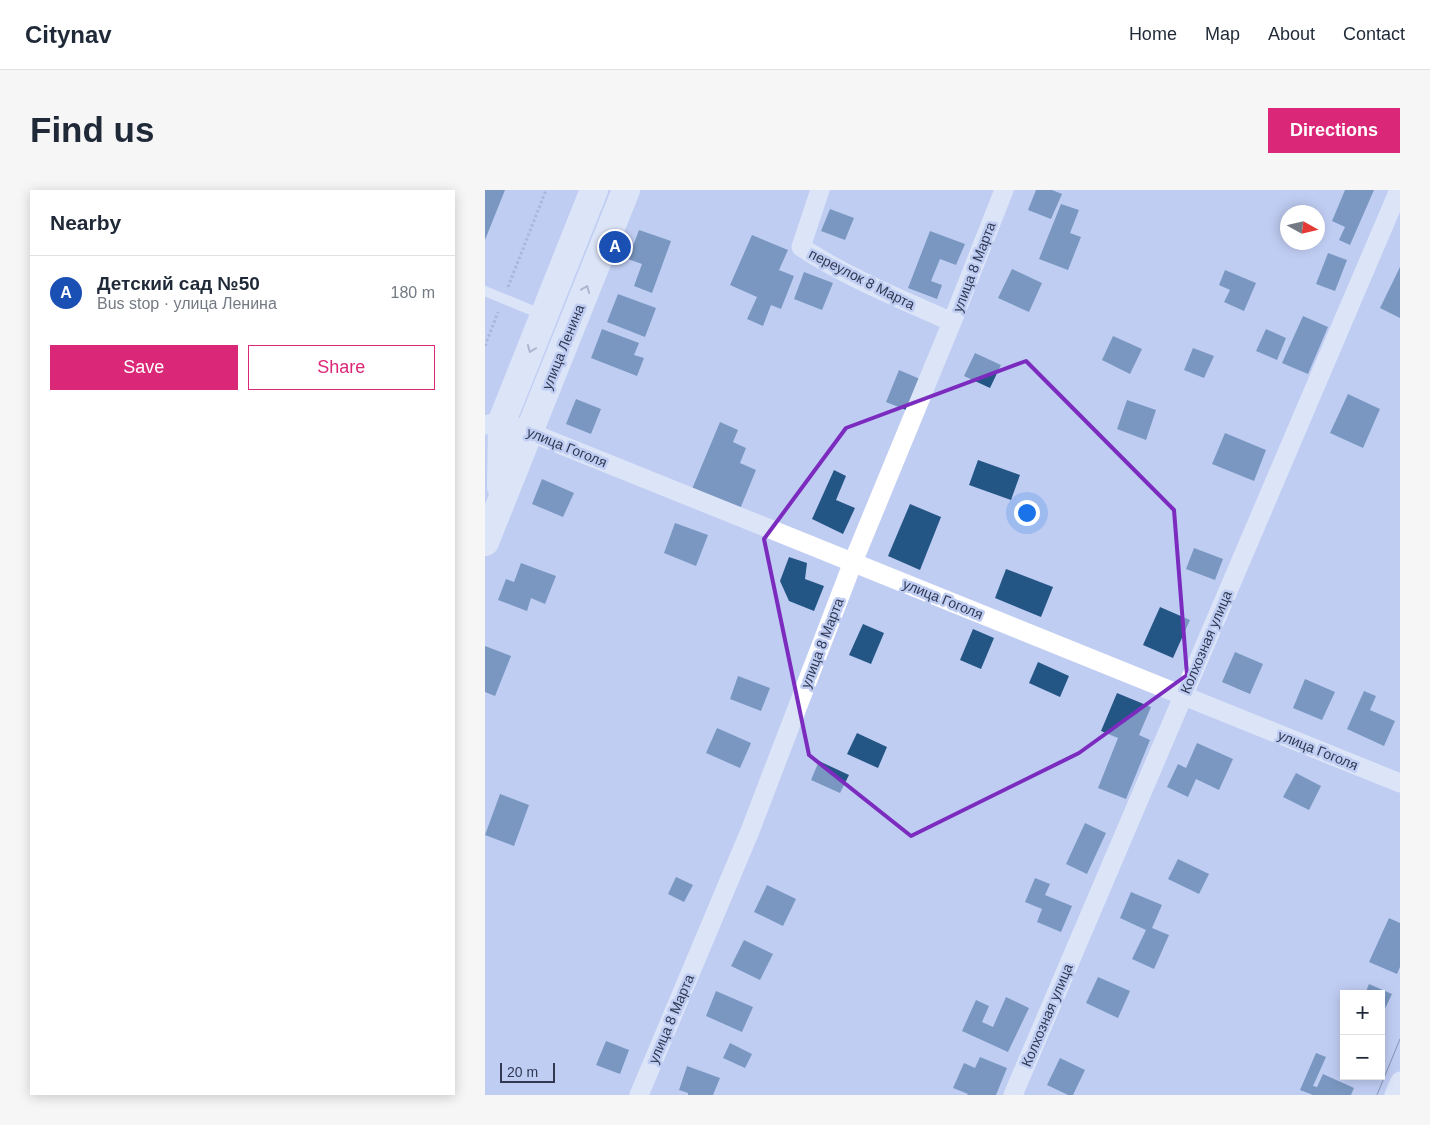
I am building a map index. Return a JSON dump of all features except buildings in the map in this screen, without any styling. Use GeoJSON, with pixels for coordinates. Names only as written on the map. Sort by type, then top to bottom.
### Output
{"type":"FeatureCollection","features":[{"type":"Feature","properties":{"kind":"main road","name":"улица Ленина"},"geometry":{"type":"LineString","coordinates":[[500,503],[494,423],[544,315],[594,190]]}},
{"type":"Feature","properties":{"kind":"main road","name":"улица Ленина"},"geometry":{"type":"LineString","coordinates":[[487,533],[626,190]]}},
{"type":"Feature","properties":{"kind":"street","name":"переулок 8 Марта"},"geometry":{"type":"LineString","coordinates":[[820,190],[801,247],[821,260],[878,289],[952,322]]}},
{"type":"Feature","properties":{"kind":"street","name":"улица 8 Марта"},"geometry":{"type":"LineString","coordinates":[[639,1095],[750,831],[853,562],[1004,190]]}},
{"type":"Feature","properties":{"kind":"street","name":"Колхозная улица"},"geometry":{"type":"LineString","coordinates":[[1013,1095],[1399,190]]}},
{"type":"Feature","properties":{"kind":"street","name":"улица Гоголя"},"geometry":{"type":"LineString","coordinates":[[494,423],[529,432],[1400,783]]}},
{"type":"Feature","properties":{"kind":"street"},"geometry":{"type":"LineString","coordinates":[[1394,1095],[1400,1081]]}},
{"type":"Feature","properties":{"kind":"lane"},"geometry":{"type":"LineString","coordinates":[[485,291],[544,315]]}},
{"type":"Feature","properties":{"kind":"path"},"geometry":{"type":"LineString","coordinates":[[485,346],[546,190]]}},
{"type":"Feature","properties":{"kind":"highlighted area"},"geometry":{"type":"Polygon","coordinates":[[[1026,361],[1174,510],[1187,675],[1079,753],[911,836],[809,755],[764,539],[846,428],[1026,361]]]}},
{"type":"Feature","properties":{"kind":"tram line"},"geometry":{"type":"LineString","coordinates":[[1377,1095],[1400,1039]]}},
{"type":"Feature","properties":{"kind":"place","name":"Детский сад №50"},"geometry":{"type":"Point","coordinates":[615,247]}}]}
